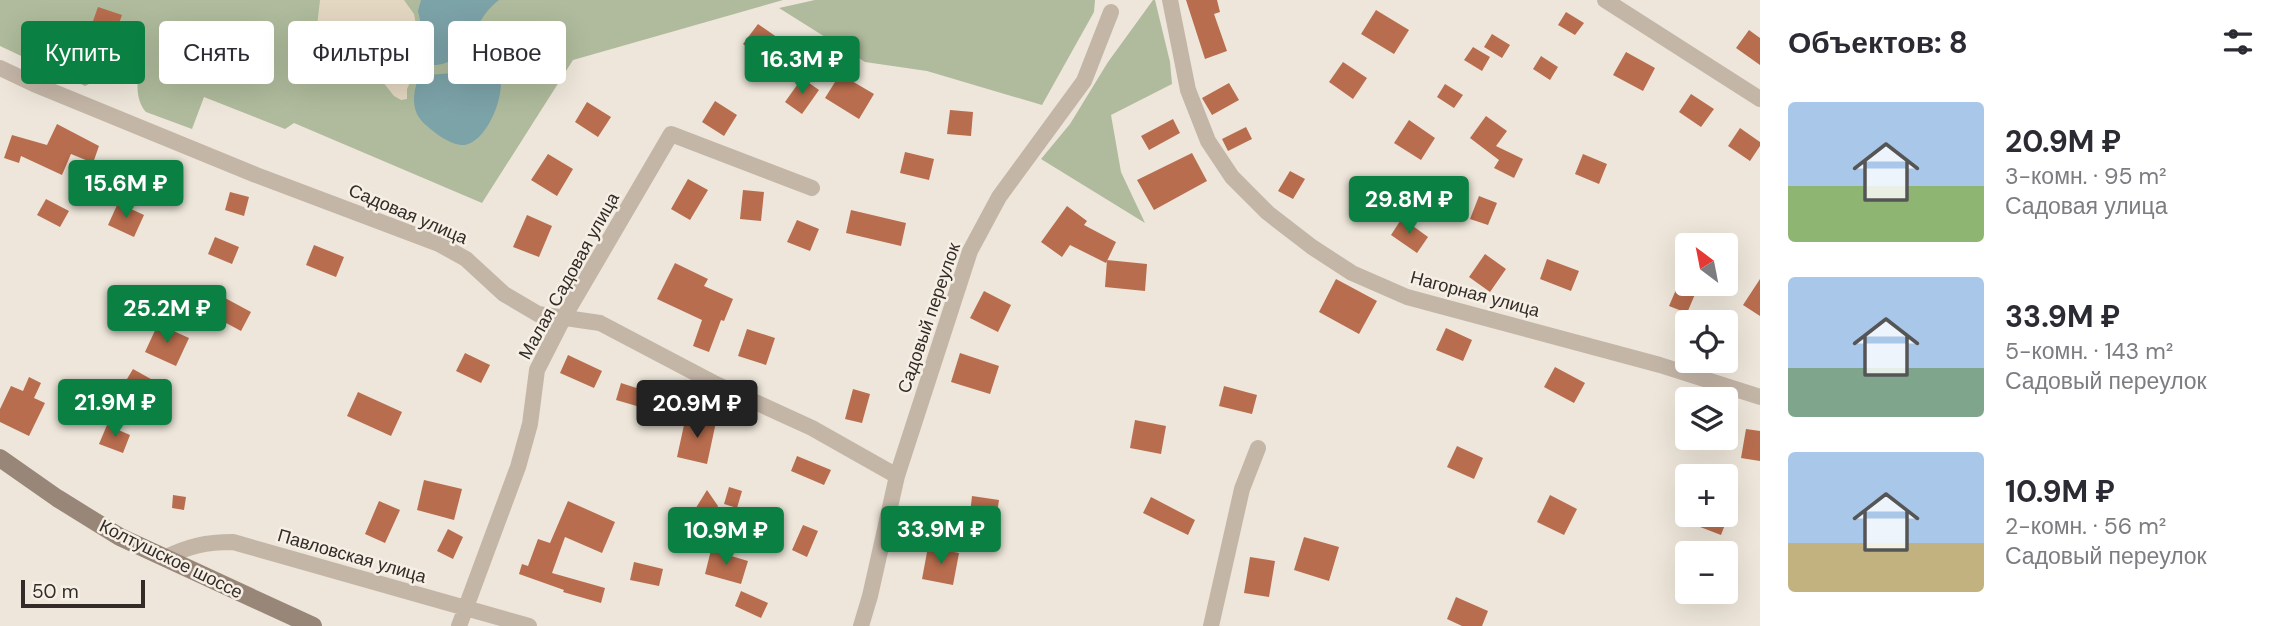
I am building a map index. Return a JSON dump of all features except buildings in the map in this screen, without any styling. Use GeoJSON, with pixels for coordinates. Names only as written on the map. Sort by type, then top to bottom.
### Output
{"type":"FeatureCollection","features":[{"type":"Feature","properties":{"kind":"main road","name":"Колтушское шоссе"},"geometry":{"type":"LineString","coordinates":[[0,458],[120,537],[313,626]]}},
{"type":"Feature","properties":{"kind":"street","name":"Нагорная улица"},"geometry":{"type":"LineString","coordinates":[[1170,0],[1188,90],[1208,141],[1232,177],[1268,213],[1312,247],[1352,273],[1407,297],[1660,365],[1760,397]]}},
{"type":"Feature","properties":{"kind":"street"},"geometry":{"type":"LineString","coordinates":[[1605,0],[1760,99]]}},
{"type":"Feature","properties":{"kind":"street","name":"Садовый переулок"},"geometry":{"type":"LineString","coordinates":[[861,626],[897,476],[970,251],[999,197],[1084,81],[1111,12]]}},
{"type":"Feature","properties":{"kind":"street","name":"Садовая улица"},"geometry":{"type":"LineString","coordinates":[[0,68],[256,175],[439,244],[466,259],[504,294],[538,314],[600,323],[716,384],[812,428],[897,476]]}},
{"type":"Feature","properties":{"kind":"street","name":"Малая Садовая улица"},"geometry":{"type":"LineString","coordinates":[[459,626],[518,467],[530,424],[537,370],[564,317],[671,134],[812,188]]}},
{"type":"Feature","properties":{"kind":"street"},"geometry":{"type":"LineString","coordinates":[[1211,626],[1242,489],[1258,448]]}},
{"type":"Feature","properties":{"kind":"street","name":"Павловская улица"},"geometry":{"type":"LineString","coordinates":[[164,558],[184,548],[209,542],[233,542],[529,626]]}},
{"type":"Feature","properties":{"kind":"green space"},"geometry":{"type":"Polygon","coordinates":[[[0,0],[783,0],[573,60],[566,71],[566,21],[448,21],[448,84],[558,84],[482,203],[294,123],[285,129],[204,97],[192,129],[146,112],[140,103],[138,92],[138,84],[145,84],[145,21],[21,21],[21,56],[0,46],[0,0]]]}},
{"type":"Feature","properties":{"kind":"green space"},"geometry":{"type":"Polygon","coordinates":[[[815,0],[1095,0],[1094,12],[1042,105],[927,71],[865,62],[779,8],[815,0]]]}},
{"type":"Feature","properties":{"kind":"green space"},"geometry":{"type":"Polygon","coordinates":[[[1153,0],[1170,62],[1172,84],[1111,115],[1121,172],[1145,223],[1041,159],[1070,124],[1108,62],[1153,0]]]}},
{"type":"Feature","properties":{"kind":"shaded area"},"geometry":{"type":"Polygon","coordinates":[[[320,0],[404,0],[414,14],[415,21],[318,21],[320,0]]]}},
{"type":"Feature","properties":{"kind":"shaded area"},"geometry":{"type":"Polygon","coordinates":[[[385,84],[409,84],[407,99],[401,100],[385,84]]]}},
{"type":"Feature","properties":{"kind":"water"},"geometry":{"type":"Polygon","coordinates":[[[421,0],[499,0],[481,21],[448,21],[448,62],[444,64],[434,65],[434,21],[420,21],[418,11],[421,0]]]}},
{"type":"Feature","properties":{"kind":"water"},"geometry":{"type":"Polygon","coordinates":[[[448,73],[448,84],[501,84],[492,118],[475,140],[465,145],[455,144],[444,139],[418,116],[414,100],[416,84],[434,84],[434,75],[448,73]]]}}]}
